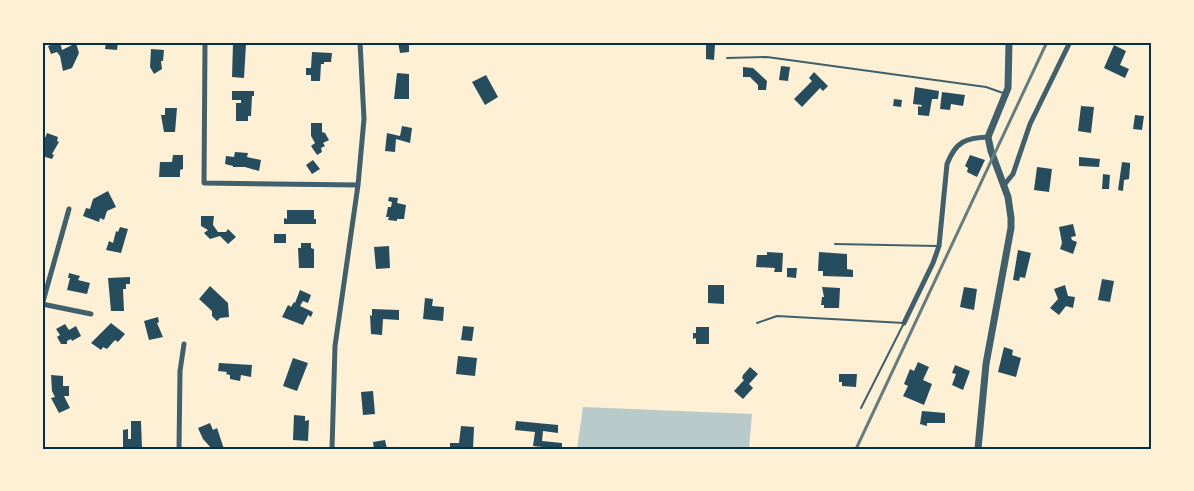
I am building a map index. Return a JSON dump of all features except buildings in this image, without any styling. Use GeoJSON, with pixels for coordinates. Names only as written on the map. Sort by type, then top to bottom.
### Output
{"type":"FeatureCollection","features":[{"type":"Feature","properties":{"kind":"street"},"geometry":{"type":"LineString","coordinates":[[205,42],[204,183],[358,185]]}},
{"type":"Feature","properties":{"kind":"street"},"geometry":{"type":"LineString","coordinates":[[332,449],[335,346],[358,185],[364,119],[360,42]]}},
{"type":"Feature","properties":{"kind":"street"},"geometry":{"type":"LineString","coordinates":[[978,449],[986,363],[1011,228],[1010,208],[988,137],[1006,94],[1009,78],[1009,42]]}},
{"type":"Feature","properties":{"kind":"street"},"geometry":{"type":"LineString","coordinates":[[1004,185],[1013,174],[1030,124],[1071,42]]}},
{"type":"Feature","properties":{"kind":"street"},"geometry":{"type":"LineString","coordinates":[[904,323],[939,246],[947,164],[951,154],[966,139],[988,137]]}},
{"type":"Feature","properties":{"kind":"street"},"geometry":{"type":"LineString","coordinates":[[69,209],[42,305],[91,314]]}},
{"type":"Feature","properties":{"kind":"street"},"geometry":{"type":"LineString","coordinates":[[179,449],[180,371],[184,344]]}},
{"type":"Feature","properties":{"kind":"lane"},"geometry":{"type":"LineString","coordinates":[[727,58],[766,57],[986,87],[1006,94]]}},
{"type":"Feature","properties":{"kind":"lane"},"geometry":{"type":"LineString","coordinates":[[835,244],[939,246]]}},
{"type":"Feature","properties":{"kind":"lane"},"geometry":{"type":"LineString","coordinates":[[757,323],[777,316],[904,323],[861,408]]}},
{"type":"Feature","properties":{"kind":"shaded area"},"geometry":{"type":"Polygon","coordinates":[[[583,407],[752,414],[749,449],[577,449],[583,407]]]}},
{"type":"Feature","properties":{"kind":"railway"},"geometry":{"type":"LineString","coordinates":[[856,449],[1047,42]]}}]}
